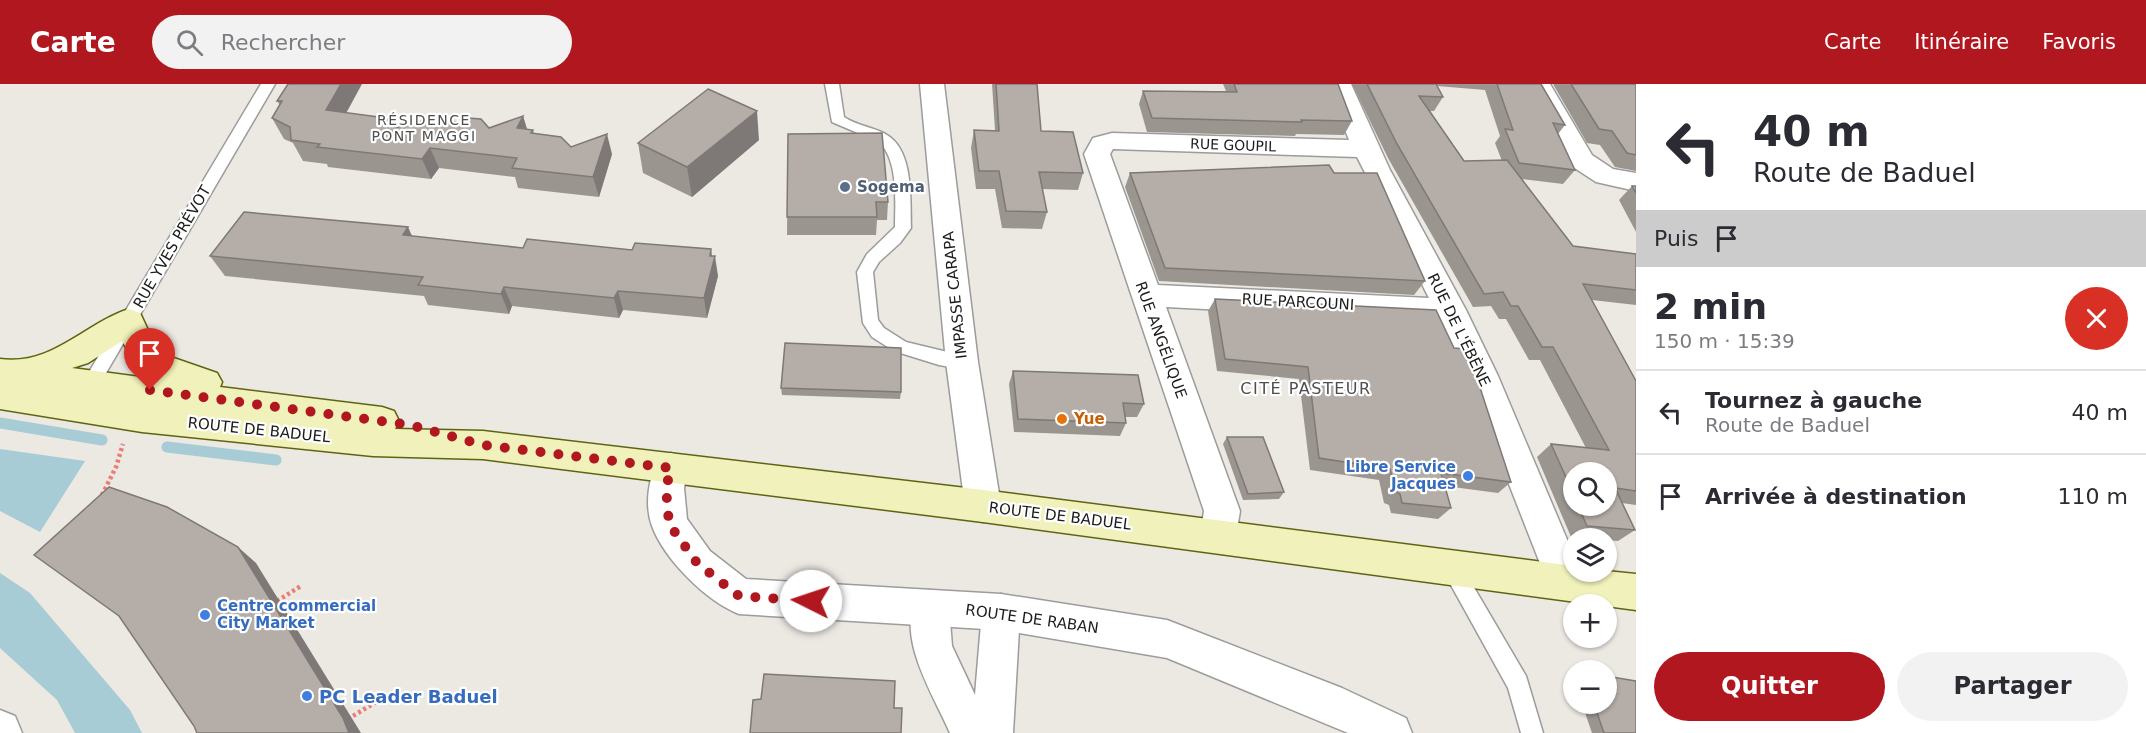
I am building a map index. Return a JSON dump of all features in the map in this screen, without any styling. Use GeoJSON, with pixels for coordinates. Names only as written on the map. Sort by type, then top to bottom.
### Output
{"type":"FeatureCollection","features":[{"type":"Feature","properties":{"kind":"main road"},"geometry":{"type":"LineString","coordinates":[[6,381],[77,354],[129,321],[138,348],[154,366],[209,383],[339,402],[410,425]]}},
{"type":"Feature","properties":{"kind":"main road","name":"ROUTE DE BADUEL"},"geometry":{"type":"LineString","coordinates":[[6,381],[83,395],[410,425],[483,445]]}},
{"type":"Feature","properties":{"kind":"main road","name":"ROUTE DE BADUEL"},"geometry":{"type":"LineString","coordinates":[[83,395],[142,418],[373,442],[483,445],[983,506],[1563,582]]}},
{"type":"Feature","properties":{"kind":"main road","name":"ROUTE DE BADUEL"},"geometry":{"type":"LineString","coordinates":[[1565,582],[1636,592]]}},
{"type":"Feature","properties":{"kind":"street","name":"IMPASSE CARAPA"},"geometry":{"type":"LineString","coordinates":[[932,84],[962,362],[983,506]]}},
{"type":"Feature","properties":{"kind":"street","name":"RUE DE L'ÉBÈNE"},"geometry":{"type":"LineString","coordinates":[[1338,84],[1365,149],[1451,310],[1502,419],[1563,577]]}},
{"type":"Feature","properties":{"kind":"street"},"geometry":{"type":"LineString","coordinates":[[1538,84],[1576,153],[1586,165],[1605,176],[1636,182]]}},
{"type":"Feature","properties":{"kind":"street","name":"RUE GOUPIL"},"geometry":{"type":"LineString","coordinates":[[1102,144],[1113,141],[1365,149]]}},
{"type":"Feature","properties":{"kind":"street","name":"RUE ANGÉLIQUE"},"geometry":{"type":"LineString","coordinates":[[1102,144],[1096,154],[1222,511],[1218,537]]}},
{"type":"Feature","properties":{"kind":"street","name":"RUE PARCOUNI"},"geometry":{"type":"LineString","coordinates":[[1145,295],[1451,310]]}},
{"type":"Feature","properties":{"kind":"street","name":"ROUTE DE RABAN"},"geometry":{"type":"LineString","coordinates":[[671,468],[666,488],[669,524],[697,563],[739,596],[1001,612],[1167,639],[1342,708],[1391,733]]}},
{"type":"Feature","properties":{"kind":"street"},"geometry":{"type":"LineString","coordinates":[[930,608],[932,647],[971,733]]}},
{"type":"Feature","properties":{"kind":"street"},"geometry":{"type":"LineString","coordinates":[[992,733],[1001,612]]}},
{"type":"Feature","properties":{"kind":"lane","name":"RUE YVES PRÉVOT"},"geometry":{"type":"LineString","coordinates":[[83,395],[268,84]]}},
{"type":"Feature","properties":{"kind":"lane"},"geometry":{"type":"LineString","coordinates":[[832,84],[837,118],[844,124],[886,140],[897,156],[903,228],[898,238],[866,268],[864,277],[870,322],[884,336],[911,352],[924,357],[962,362]]}},
{"type":"Feature","properties":{"kind":"lane"},"geometry":{"type":"LineString","coordinates":[[1452,569],[1518,684],[1532,733]]}},
{"type":"Feature","properties":{"kind":"path"},"geometry":{"type":"LineString","coordinates":[[99,500],[116,467],[125,436]]}},
{"type":"Feature","properties":{"kind":"path"},"geometry":{"type":"LineString","coordinates":[[271,605],[301,586]]}},
{"type":"Feature","properties":{"kind":"path"},"geometry":{"type":"LineString","coordinates":[[340,724],[376,702]]}},
{"type":"Feature","properties":{"kind":"water"},"geometry":{"type":"Polygon","coordinates":[[[0,449],[85,461],[40,532],[0,511],[0,449]]]}},
{"type":"Feature","properties":{"kind":"water"},"geometry":{"type":"Polygon","coordinates":[[[0,573],[30,593],[130,710],[142,733],[75,733],[57,700],[0,648],[0,573]]]}},
{"type":"Feature","properties":{"kind":"building"},"geometry":{"type":"Polygon","coordinates":[[[288,84],[341,84],[326,110],[386,118],[396,128],[416,121],[465,123],[468,118],[481,119],[489,128],[523,116],[517,128],[533,130],[531,133],[561,137],[571,147],[607,134],[593,177],[512,168],[517,158],[430,148],[422,159],[317,147],[320,144],[291,140],[290,127],[272,118],[282,101],[277,101],[288,84]]]}},
{"type":"Feature","properties":{"kind":"building"},"geometry":{"type":"Polygon","coordinates":[[[996,84],[1037,84],[1041,131],[1073,132],[1083,173],[1039,172],[1047,212],[1006,211],[999,171],[979,171],[974,130],[999,131],[996,84]]]}},
{"type":"Feature","properties":{"kind":"building"},"geometry":{"type":"Polygon","coordinates":[[[1234,84],[1338,84],[1352,121],[1152,118],[1143,91],[1237,92],[1234,84]]]}},
{"type":"Feature","properties":{"kind":"building"},"geometry":{"type":"Polygon","coordinates":[[[1367,84],[1436,84],[1443,97],[1419,96],[1464,161],[1507,160],[1573,246],[1636,254],[1636,290],[1583,284],[1636,381],[1636,491],[1617,488],[1617,462],[1563,462],[1563,471],[1551,444],[1609,450],[1553,347],[1542,347],[1518,306],[1511,306],[1503,292],[1484,294],[1397,144],[1367,84]]]}},
{"type":"Feature","properties":{"kind":"building"},"geometry":{"type":"Polygon","coordinates":[[[1497,84],[1541,84],[1565,125],[1553,123],[1575,170],[1519,163],[1505,129],[1513,130],[1497,84]]]}},
{"type":"Feature","properties":{"kind":"building"},"geometry":{"type":"Polygon","coordinates":[[[1571,84],[1636,84],[1636,155],[1627,153],[1612,131],[1599,129],[1571,84]]]}},
{"type":"Feature","properties":{"kind":"building"},"geometry":{"type":"Polygon","coordinates":[[[708,89],[757,111],[687,167],[638,143],[708,89]]]}},
{"type":"Feature","properties":{"kind":"building"},"geometry":{"type":"Polygon","coordinates":[[[882,133],[888,202],[876,202],[877,217],[787,217],[788,134],[882,133]]]}},
{"type":"Feature","properties":{"kind":"building"},"geometry":{"type":"Polygon","coordinates":[[[1329,165],[1334,173],[1377,173],[1425,281],[1165,268],[1130,173],[1329,165]]]}},
{"type":"Feature","properties":{"kind":"building"},"geometry":{"type":"Polygon","coordinates":[[[244,212],[408,227],[403,235],[523,248],[527,239],[632,250],[635,243],[711,249],[710,256],[715,256],[704,298],[618,291],[614,298],[504,287],[501,294],[418,285],[423,277],[210,256],[244,212]]]}},
{"type":"Feature","properties":{"kind":"building"},"geometry":{"type":"Polygon","coordinates":[[[1215,299],[1436,310],[1454,348],[1468,351],[1511,482],[1441,473],[1451,508],[1402,503],[1400,494],[1396,492],[1390,469],[1319,458],[1308,367],[1225,359],[1215,299]]]}},
{"type":"Feature","properties":{"kind":"building"},"geometry":{"type":"Polygon","coordinates":[[[785,343],[901,348],[901,392],[781,388],[785,343]]]}},
{"type":"Feature","properties":{"kind":"building"},"geometry":{"type":"Polygon","coordinates":[[[1013,371],[1138,375],[1144,404],[1123,403],[1126,423],[1018,419],[1013,371]]]}},
{"type":"Feature","properties":{"kind":"building"},"geometry":{"type":"Polygon","coordinates":[[[1227,437],[1263,437],[1284,492],[1248,494],[1227,437]]]}},
{"type":"Feature","properties":{"kind":"building","name":"Centre commercial City Market"},"geometry":{"type":"Polygon","coordinates":[[[109,487],[167,507],[238,547],[343,718],[349,733],[197,733],[119,616],[34,555],[109,487]]]}},
{"type":"Feature","properties":{"kind":"building"},"geometry":{"type":"Polygon","coordinates":[[[1617,492],[1635,530],[1617,528],[1587,526],[1582,516],[1617,516],[1617,492]]]}},
{"type":"Feature","properties":{"kind":"building"},"geometry":{"type":"Polygon","coordinates":[[[764,674],[895,681],[894,708],[902,708],[901,733],[750,733],[753,700],[761,699],[764,674]]]}},
{"type":"Feature","properties":{"kind":"building"},"geometry":{"type":"Polygon","coordinates":[[[1617,678],[1636,681],[1636,733],[1604,733],[1597,714],[1617,714],[1617,678]]]}},
{"type":"Feature","properties":{"kind":"waterway"},"geometry":{"type":"LineString","coordinates":[[0,423],[102,440]]}},
{"type":"Feature","properties":{"kind":"waterway"},"geometry":{"type":"LineString","coordinates":[[167,447],[276,460]]}},
{"type":"Feature","properties":{"kind":"place","name":"Sogema"},"geometry":{"type":"Point","coordinates":[845,187]}},
{"type":"Feature","properties":{"kind":"place","name":"Yue"},"geometry":{"type":"Point","coordinates":[1062,419]}},
{"type":"Feature","properties":{"kind":"place","name":"Libre Service Jacques"},"geometry":{"type":"Point","coordinates":[1468,476]}},
{"type":"Feature","properties":{"kind":"place","name":"Centre commercial City Market"},"geometry":{"type":"Point","coordinates":[205,615]}},
{"type":"Feature","properties":{"kind":"place","name":"PC Leader Baduel"},"geometry":{"type":"Point","coordinates":[307,696]}},
{"type":"Feature","properties":{"kind":"district","name":"RÉSIDENCE PONT MAGGI"},"geometry":{"type":"Point","coordinates":[424,128]}},
{"type":"Feature","properties":{"kind":"district","name":"CITÉ PASTEUR"},"geometry":{"type":"Point","coordinates":[1306,388]}},
{"type":"Feature","properties":{"kind":"route"},"geometry":{"type":"LineString","coordinates":[[150,390],[410,425],[483,445],[671,468],[666,488],[669,524],[697,563],[739,596],[811,601]]}}]}
